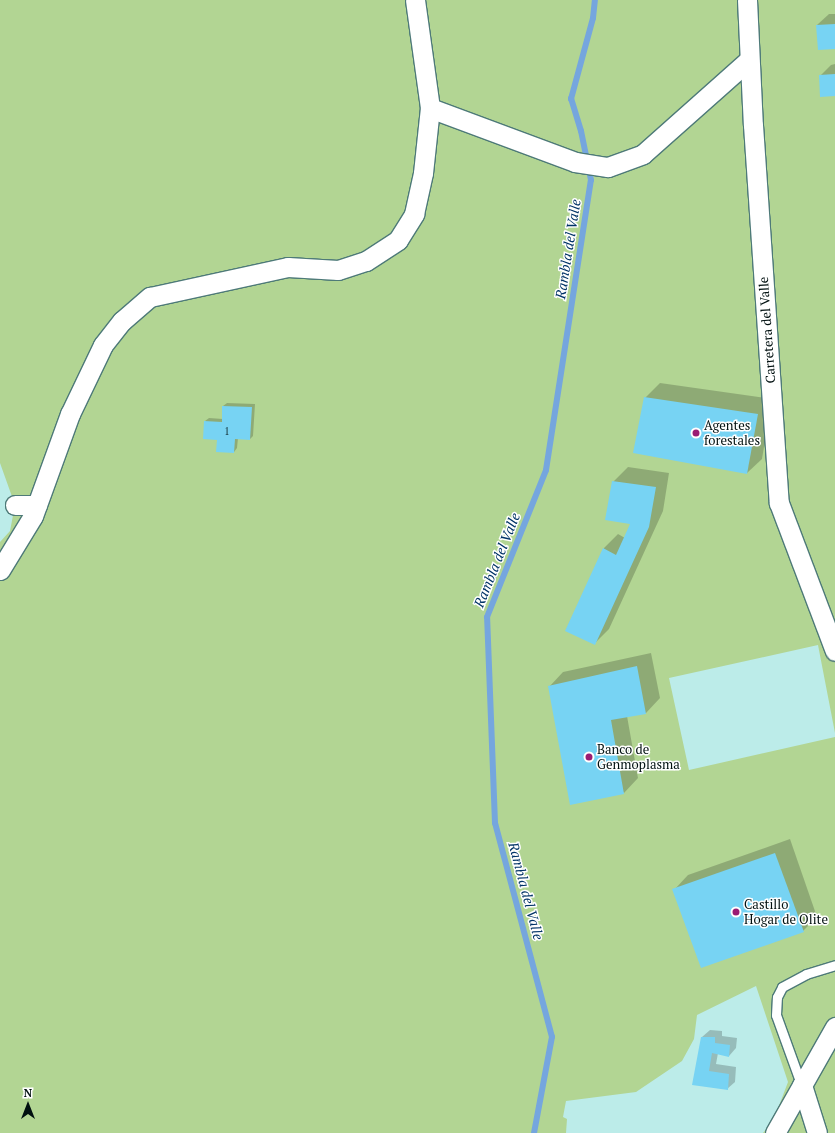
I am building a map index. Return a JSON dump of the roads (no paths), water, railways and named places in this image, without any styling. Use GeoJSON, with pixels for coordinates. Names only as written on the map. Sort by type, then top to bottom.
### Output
{"type":"FeatureCollection","features":[{"type":"Feature","properties":{"kind":"street"},"geometry":{"type":"LineString","coordinates":[[0,570],[37,505],[70,414],[103,345],[122,321],[150,297],[288,268],[338,270],[366,261],[398,240],[414,214],[423,173],[430,108],[415,0]]}},
{"type":"Feature","properties":{"kind":"street","name":"Carretera del Valle"},"geometry":{"type":"LineString","coordinates":[[747,0],[749,60],[779,503],[835,651]]}},
{"type":"Feature","properties":{"kind":"street"},"geometry":{"type":"LineString","coordinates":[[430,108],[575,162],[608,167],[643,154],[749,60]]}},
{"type":"Feature","properties":{"kind":"street"},"geometry":{"type":"LineString","coordinates":[[15,505],[37,505]]}},
{"type":"Feature","properties":{"kind":"street"},"geometry":{"type":"LineString","coordinates":[[775,1133],[835,1027]]}},
{"type":"Feature","properties":{"kind":"street"},"geometry":{"type":"LineString","coordinates":[[802,1085],[817,1133]]}},
{"type":"Feature","properties":{"kind":"lane"},"geometry":{"type":"LineString","coordinates":[[802,1085],[776,1014],[777,997],[782,986],[806,974],[835,965]]}},
{"type":"Feature","properties":{"kind":"waterway","name":"Rambla del Valle"},"geometry":{"type":"LineString","coordinates":[[534,1133],[552,1037],[495,823],[487,617],[546,470],[591,180],[581,131],[571,99],[593,18],[595,0]]}},
{"type":"Feature","properties":{"kind":"place","name":"Agentes forestales"},"geometry":{"type":"Point","coordinates":[696,433]}},
{"type":"Feature","properties":{"kind":"place","name":"Banco de Genmoplasma"},"geometry":{"type":"Point","coordinates":[589,757]}},
{"type":"Feature","properties":{"kind":"place","name":"Castillo Hogar de Olite"},"geometry":{"type":"Point","coordinates":[736,912]}}]}
